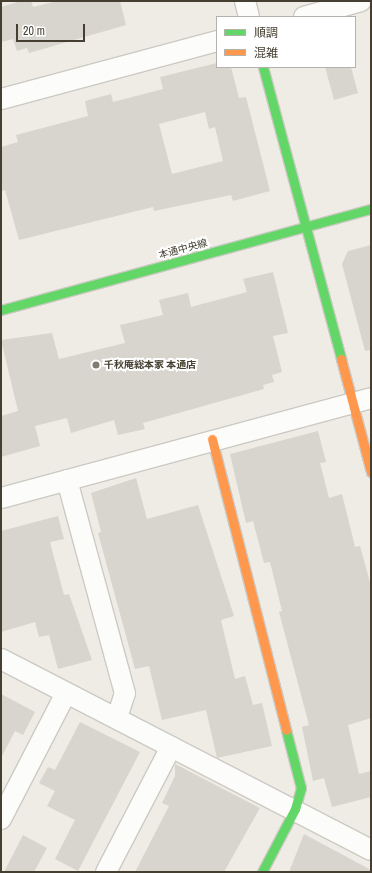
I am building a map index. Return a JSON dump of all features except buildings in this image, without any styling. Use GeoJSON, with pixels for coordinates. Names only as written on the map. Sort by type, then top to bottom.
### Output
{"type":"FeatureCollection","features":[{"type":"Feature","properties":{"kind":"street"},"geometry":{"type":"LineString","coordinates":[[245,1],[249,16]]}},
{"type":"Feature","properties":{"kind":"street"},"geometry":{"type":"LineString","coordinates":[[308,16],[361,1]]}},
{"type":"Feature","properties":{"kind":"street"},"geometry":{"type":"LineString","coordinates":[[1,99],[216,41]]}},
{"type":"Feature","properties":{"kind":"street"},"geometry":{"type":"LineString","coordinates":[[262,68],[306,227],[362,400],[371,472]]}},
{"type":"Feature","properties":{"kind":"street","name":"本通中央線"},"geometry":{"type":"LineString","coordinates":[[1,310],[371,209]]}},
{"type":"Feature","properties":{"kind":"street"},"geometry":{"type":"LineString","coordinates":[[1,498],[212,439],[362,400]]}},
{"type":"Feature","properties":{"kind":"street"},"geometry":{"type":"LineString","coordinates":[[212,439],[301,788],[295,810],[262,872]]}},
{"type":"Feature","properties":{"kind":"street"},"geometry":{"type":"LineString","coordinates":[[67,480],[125,693],[117,718]]}},
{"type":"Feature","properties":{"kind":"street"},"geometry":{"type":"LineString","coordinates":[[1,659],[371,850]]}},
{"type":"Feature","properties":{"kind":"street"},"geometry":{"type":"LineString","coordinates":[[1,819],[66,693]]}},
{"type":"Feature","properties":{"kind":"street"},"geometry":{"type":"LineString","coordinates":[[106,872],[171,747]]}},
{"type":"Feature","properties":{"kind":"traffic: fast"},"geometry":{"type":"LineString","coordinates":[[263,68],[341,359]]}},
{"type":"Feature","properties":{"kind":"traffic: fast"},"geometry":{"type":"LineString","coordinates":[[1,310],[371,209]]}},
{"type":"Feature","properties":{"kind":"traffic: fast"},"geometry":{"type":"LineString","coordinates":[[262,872],[295,809],[301,788],[286,730]]}},
{"type":"Feature","properties":{"kind":"traffic: slow"},"geometry":{"type":"LineString","coordinates":[[341,359],[371,472]]}},
{"type":"Feature","properties":{"kind":"traffic: slow"},"geometry":{"type":"LineString","coordinates":[[212,439],[286,730]]}},
{"type":"Feature","properties":{"kind":"place","name":"千秋庵総本家 本通店"},"geometry":{"type":"Point","coordinates":[96,365]}}]}
